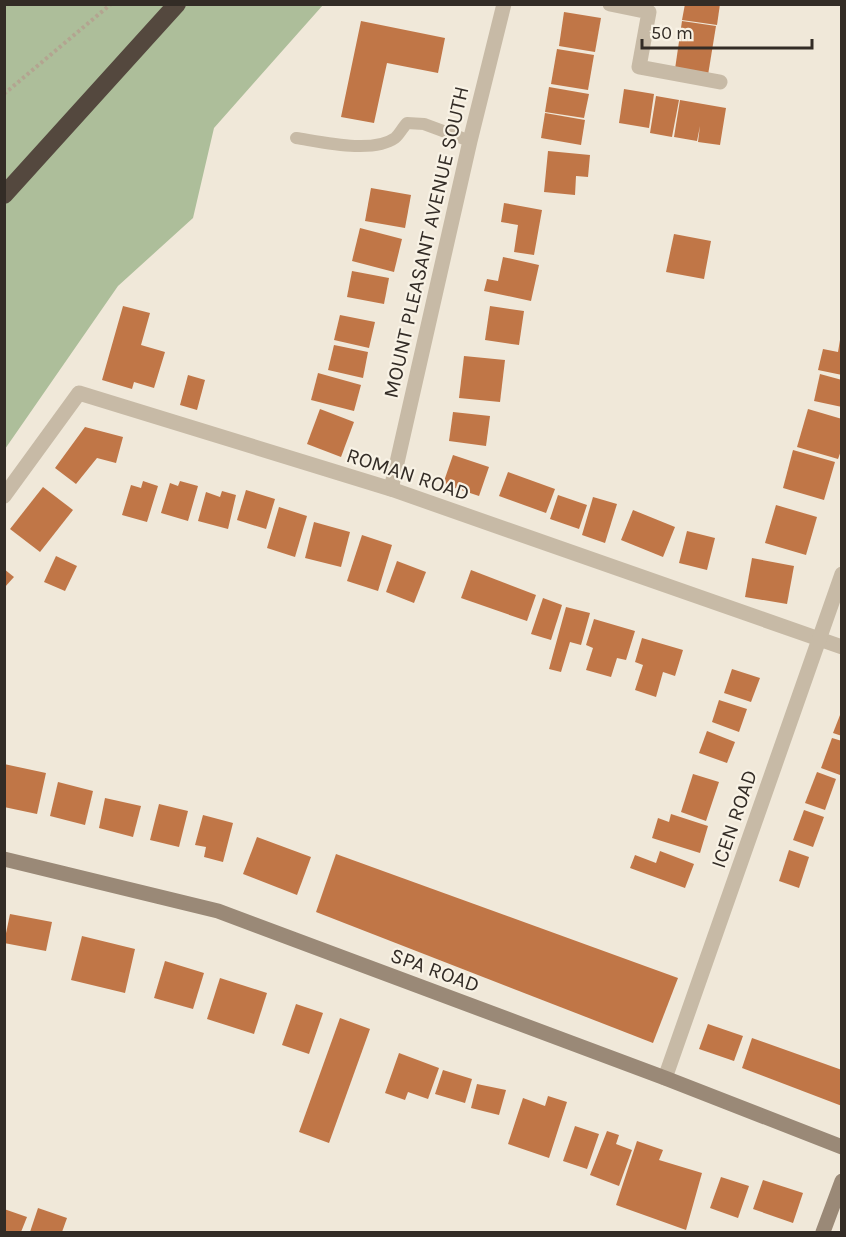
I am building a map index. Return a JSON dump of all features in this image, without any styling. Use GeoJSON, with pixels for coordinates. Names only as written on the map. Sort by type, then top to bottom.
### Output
{"type":"FeatureCollection","features":[{"type":"Feature","properties":{"kind":"highway"},"geometry":{"type":"LineString","coordinates":[[4,195],[177,4]]}},
{"type":"Feature","properties":{"kind":"street","name":"MOUNT PLEASANT AVENUE SOUTH"},"geometry":{"type":"LineString","coordinates":[[391,489],[470,141],[504,4]]}},
{"type":"Feature","properties":{"kind":"street"},"geometry":{"type":"LineString","coordinates":[[610,4],[649,12],[639,67],[720,82]]}},
{"type":"Feature","properties":{"kind":"street","name":"ROMAN ROAD"},"geometry":{"type":"LineString","coordinates":[[4,496],[79,393],[391,489],[842,647]]}},
{"type":"Feature","properties":{"kind":"street","name":"ICEN ROAD"},"geometry":{"type":"LineString","coordinates":[[665,1078],[842,574]]}},
{"type":"Feature","properties":{"kind":"street","name":"SPA ROAD"},"geometry":{"type":"LineString","coordinates":[[4,859],[218,911],[665,1078],[842,1147]]}},
{"type":"Feature","properties":{"kind":"street"},"geometry":{"type":"LineString","coordinates":[[823,1233],[842,1181]]}},
{"type":"Feature","properties":{"kind":"lane"},"geometry":{"type":"LineString","coordinates":[[296,138],[339,145],[377,145],[395,138],[406,123],[424,124],[470,141]]}},
{"type":"Feature","properties":{"kind":"path"},"geometry":{"type":"LineString","coordinates":[[4,94],[111,4]]}},
{"type":"Feature","properties":{"kind":"green space"},"geometry":{"type":"Polygon","coordinates":[[[5,5],[323,5],[214,128],[193,218],[118,286],[5,449],[5,5]]]}},
{"type":"Feature","properties":{"kind":"building"},"geometry":{"type":"Polygon","coordinates":[[[685,4],[720,4],[717,25],[682,20],[685,4]]]}},
{"type":"Feature","properties":{"kind":"building"},"geometry":{"type":"Polygon","coordinates":[[[564,12],[601,18],[595,52],[559,46],[564,12]]]}},
{"type":"Feature","properties":{"kind":"building"},"geometry":{"type":"Polygon","coordinates":[[[361,21],[445,38],[438,73],[387,63],[374,123],[341,117],[361,21]]]}},
{"type":"Feature","properties":{"kind":"building"},"geometry":{"type":"Polygon","coordinates":[[[682,21],[716,26],[708,75],[675,69],[682,21]]]}},
{"type":"Feature","properties":{"kind":"building"},"geometry":{"type":"Polygon","coordinates":[[[557,49],[594,55],[588,90],[551,84],[557,49]]]}},
{"type":"Feature","properties":{"kind":"building"},"geometry":{"type":"Polygon","coordinates":[[[549,87],[589,94],[584,118],[545,112],[549,87]]]}},
{"type":"Feature","properties":{"kind":"building"},"geometry":{"type":"Polygon","coordinates":[[[624,89],[654,94],[649,128],[619,123],[624,89]]]}},
{"type":"Feature","properties":{"kind":"building"},"geometry":{"type":"Polygon","coordinates":[[[656,96],[679,100],[672,137],[650,133],[656,96]]]}},
{"type":"Feature","properties":{"kind":"building"},"geometry":{"type":"Polygon","coordinates":[[[680,100],[726,108],[720,145],[698,142],[700,126],[697,141],[674,137],[680,100]]]}},
{"type":"Feature","properties":{"kind":"building"},"geometry":{"type":"Polygon","coordinates":[[[545,113],[585,120],[581,145],[541,138],[545,113]]]}},
{"type":"Feature","properties":{"kind":"building"},"geometry":{"type":"Polygon","coordinates":[[[548,151],[590,155],[588,177],[576,176],[575,195],[544,192],[548,151]]]}},
{"type":"Feature","properties":{"kind":"building"},"geometry":{"type":"Polygon","coordinates":[[[371,188],[411,195],[405,228],[365,221],[371,188]]]}},
{"type":"Feature","properties":{"kind":"building"},"geometry":{"type":"Polygon","coordinates":[[[504,203],[542,210],[534,255],[514,252],[518,225],[501,222],[504,203]]]}},
{"type":"Feature","properties":{"kind":"building"},"geometry":{"type":"Polygon","coordinates":[[[360,228],[402,239],[394,272],[352,261],[360,228]]]}},
{"type":"Feature","properties":{"kind":"building"},"geometry":{"type":"Polygon","coordinates":[[[674,234],[711,241],[704,279],[666,272],[674,234]]]}},
{"type":"Feature","properties":{"kind":"building"},"geometry":{"type":"Polygon","coordinates":[[[503,257],[539,265],[531,301],[484,291],[487,279],[498,281],[503,257]]]}},
{"type":"Feature","properties":{"kind":"building"},"geometry":{"type":"Polygon","coordinates":[[[352,271],[389,278],[384,304],[347,297],[352,271]]]}},
{"type":"Feature","properties":{"kind":"building"},"geometry":{"type":"Polygon","coordinates":[[[123,306],[150,313],[141,345],[165,352],[154,388],[134,382],[132,389],[102,380],[123,306]]]}},
{"type":"Feature","properties":{"kind":"building"},"geometry":{"type":"Polygon","coordinates":[[[490,306],[524,311],[519,345],[485,340],[490,306]]]}},
{"type":"Feature","properties":{"kind":"building"},"geometry":{"type":"Polygon","coordinates":[[[340,315],[375,322],[369,348],[334,340],[340,315]]]}},
{"type":"Feature","properties":{"kind":"building"},"geometry":{"type":"Polygon","coordinates":[[[840,340],[842,375],[818,370],[823,349],[838,352],[840,340]]]}},
{"type":"Feature","properties":{"kind":"building"},"geometry":{"type":"Polygon","coordinates":[[[334,345],[368,352],[363,378],[328,370],[334,345]]]}},
{"type":"Feature","properties":{"kind":"building"},"geometry":{"type":"Polygon","coordinates":[[[464,356],[505,360],[500,402],[459,398],[464,356]]]}},
{"type":"Feature","properties":{"kind":"building"},"geometry":{"type":"Polygon","coordinates":[[[318,373],[361,385],[354,411],[311,400],[318,373]]]}},
{"type":"Feature","properties":{"kind":"building"},"geometry":{"type":"Polygon","coordinates":[[[820,374],[842,380],[842,407],[814,401],[820,374]]]}},
{"type":"Feature","properties":{"kind":"building"},"geometry":{"type":"Polygon","coordinates":[[[188,375],[205,380],[197,410],[180,405],[188,375]]]}},
{"type":"Feature","properties":{"kind":"building"},"geometry":{"type":"Polygon","coordinates":[[[320,409],[354,422],[341,457],[307,444],[320,409]]]}},
{"type":"Feature","properties":{"kind":"building"},"geometry":{"type":"Polygon","coordinates":[[[808,409],[842,419],[842,448],[838,459],[797,447],[808,409]]]}},
{"type":"Feature","properties":{"kind":"building"},"geometry":{"type":"Polygon","coordinates":[[[453,412],[490,416],[486,446],[449,441],[453,412]]]}},
{"type":"Feature","properties":{"kind":"building"},"geometry":{"type":"Polygon","coordinates":[[[85,427],[123,437],[116,463],[97,458],[76,484],[55,468],[85,427]]]}},
{"type":"Feature","properties":{"kind":"building"},"geometry":{"type":"Polygon","coordinates":[[[793,450],[835,462],[824,500],[783,488],[793,450]]]}},
{"type":"Feature","properties":{"kind":"building"},"geometry":{"type":"Polygon","coordinates":[[[453,455],[489,467],[479,496],[443,484],[453,455]]]}},
{"type":"Feature","properties":{"kind":"building"},"geometry":{"type":"Polygon","coordinates":[[[508,472],[555,489],[546,513],[499,496],[508,472]]]}},
{"type":"Feature","properties":{"kind":"building"},"geometry":{"type":"Polygon","coordinates":[[[143,481],[158,486],[147,522],[122,515],[131,485],[141,488],[143,481]]]}},
{"type":"Feature","properties":{"kind":"building"},"geometry":{"type":"Polygon","coordinates":[[[180,481],[198,486],[188,521],[161,513],[170,483],[178,486],[180,481]]]}},
{"type":"Feature","properties":{"kind":"building"},"geometry":{"type":"Polygon","coordinates":[[[43,487],[73,510],[40,552],[10,529],[43,487]]]}},
{"type":"Feature","properties":{"kind":"building"},"geometry":{"type":"Polygon","coordinates":[[[246,490],[275,499],[266,529],[237,520],[246,490]]]}},
{"type":"Feature","properties":{"kind":"building"},"geometry":{"type":"Polygon","coordinates":[[[222,491],[236,495],[228,529],[198,521],[206,492],[220,497],[222,491]]]}},
{"type":"Feature","properties":{"kind":"building"},"geometry":{"type":"Polygon","coordinates":[[[558,495],[587,505],[579,529],[550,519],[558,495]]]}},
{"type":"Feature","properties":{"kind":"building"},"geometry":{"type":"Polygon","coordinates":[[[593,497],[617,504],[605,543],[582,535],[593,497]]]}},
{"type":"Feature","properties":{"kind":"building"},"geometry":{"type":"Polygon","coordinates":[[[776,505],[817,517],[806,555],[765,543],[776,505]]]}},
{"type":"Feature","properties":{"kind":"building"},"geometry":{"type":"Polygon","coordinates":[[[279,507],[307,516],[295,557],[267,548],[279,507]]]}},
{"type":"Feature","properties":{"kind":"building"},"geometry":{"type":"Polygon","coordinates":[[[633,510],[675,527],[663,557],[621,540],[633,510]]]}},
{"type":"Feature","properties":{"kind":"building"},"geometry":{"type":"Polygon","coordinates":[[[314,522],[350,532],[341,567],[305,558],[314,522]]]}},
{"type":"Feature","properties":{"kind":"building"},"geometry":{"type":"Polygon","coordinates":[[[687,531],[715,538],[707,570],[679,563],[687,531]]]}},
{"type":"Feature","properties":{"kind":"building"},"geometry":{"type":"Polygon","coordinates":[[[362,535],[392,545],[378,591],[347,581],[362,535]]]}},
{"type":"Feature","properties":{"kind":"building"},"geometry":{"type":"Polygon","coordinates":[[[56,556],[77,566],[65,591],[44,582],[56,556]]]}},
{"type":"Feature","properties":{"kind":"building"},"geometry":{"type":"Polygon","coordinates":[[[752,558],[794,566],[787,604],[745,597],[752,558]]]}},
{"type":"Feature","properties":{"kind":"building"},"geometry":{"type":"Polygon","coordinates":[[[397,561],[426,572],[414,603],[386,592],[397,561]]]}},
{"type":"Feature","properties":{"kind":"building"},"geometry":{"type":"Polygon","coordinates":[[[4,569],[14,577],[4,588],[4,569]]]}},
{"type":"Feature","properties":{"kind":"building"},"geometry":{"type":"Polygon","coordinates":[[[471,570],[536,595],[527,621],[461,598],[471,570]]]}},
{"type":"Feature","properties":{"kind":"building"},"geometry":{"type":"Polygon","coordinates":[[[543,598],[562,605],[551,640],[531,634],[543,598]]]}},
{"type":"Feature","properties":{"kind":"building"},"geometry":{"type":"Polygon","coordinates":[[[566,607],[590,613],[581,645],[570,642],[561,672],[549,669],[566,607]]]}},
{"type":"Feature","properties":{"kind":"building"},"geometry":{"type":"Polygon","coordinates":[[[594,619],[635,631],[626,660],[617,658],[611,677],[586,670],[593,648],[586,645],[594,619]]]}},
{"type":"Feature","properties":{"kind":"building"},"geometry":{"type":"Polygon","coordinates":[[[642,638],[683,650],[675,676],[663,672],[656,697],[635,690],[643,665],[635,662],[642,638]]]}},
{"type":"Feature","properties":{"kind":"building"},"geometry":{"type":"Polygon","coordinates":[[[732,669],[760,678],[751,702],[724,693],[732,669]]]}},
{"type":"Feature","properties":{"kind":"building"},"geometry":{"type":"Polygon","coordinates":[[[719,700],[747,709],[739,732],[712,722],[719,700]]]}},
{"type":"Feature","properties":{"kind":"building"},"geometry":{"type":"Polygon","coordinates":[[[842,710],[842,736],[833,733],[842,710]]]}},
{"type":"Feature","properties":{"kind":"building"},"geometry":{"type":"Polygon","coordinates":[[[707,731],[735,742],[727,763],[699,753],[707,731]]]}},
{"type":"Feature","properties":{"kind":"building"},"geometry":{"type":"Polygon","coordinates":[[[832,738],[842,741],[840,775],[821,768],[832,738]]]}},
{"type":"Feature","properties":{"kind":"building"},"geometry":{"type":"Polygon","coordinates":[[[4,764],[46,773],[37,814],[4,807],[4,764]]]}},
{"type":"Feature","properties":{"kind":"building"},"geometry":{"type":"Polygon","coordinates":[[[817,772],[836,779],[825,810],[805,803],[817,772]]]}},
{"type":"Feature","properties":{"kind":"building"},"geometry":{"type":"Polygon","coordinates":[[[693,774],[719,782],[706,821],[681,812],[693,774]]]}},
{"type":"Feature","properties":{"kind":"building"},"geometry":{"type":"Polygon","coordinates":[[[58,782],[93,791],[85,825],[50,816],[58,782]]]}},
{"type":"Feature","properties":{"kind":"building"},"geometry":{"type":"Polygon","coordinates":[[[105,798],[141,806],[133,837],[99,828],[105,798]]]}},
{"type":"Feature","properties":{"kind":"building"},"geometry":{"type":"Polygon","coordinates":[[[159,804],[188,811],[179,847],[150,840],[159,804]]]}},
{"type":"Feature","properties":{"kind":"building"},"geometry":{"type":"Polygon","coordinates":[[[804,810],[824,817],[813,847],[793,840],[804,810]]]}},
{"type":"Feature","properties":{"kind":"building"},"geometry":{"type":"Polygon","coordinates":[[[671,814],[708,826],[700,853],[652,838],[658,818],[669,822],[671,814]]]}},
{"type":"Feature","properties":{"kind":"building"},"geometry":{"type":"Polygon","coordinates":[[[203,815],[233,823],[223,862],[204,857],[206,847],[195,845],[203,815]]]}},
{"type":"Feature","properties":{"kind":"building"},"geometry":{"type":"Polygon","coordinates":[[[257,837],[311,857],[297,895],[243,874],[257,837]]]}},
{"type":"Feature","properties":{"kind":"building"},"geometry":{"type":"Polygon","coordinates":[[[789,850],[809,857],[799,888],[779,881],[789,850]]]}},
{"type":"Feature","properties":{"kind":"building"},"geometry":{"type":"Polygon","coordinates":[[[660,851],[694,864],[685,888],[630,868],[635,855],[656,863],[660,851]]]}},
{"type":"Feature","properties":{"kind":"building"},"geometry":{"type":"Polygon","coordinates":[[[336,854],[678,978],[653,1043],[316,912],[336,854]]]}},
{"type":"Feature","properties":{"kind":"building"},"geometry":{"type":"Polygon","coordinates":[[[10,914],[52,922],[46,951],[4,943],[10,914]]]}},
{"type":"Feature","properties":{"kind":"building"},"geometry":{"type":"Polygon","coordinates":[[[82,936],[135,949],[125,993],[71,980],[82,936]]]}},
{"type":"Feature","properties":{"kind":"building"},"geometry":{"type":"Polygon","coordinates":[[[165,961],[204,973],[193,1009],[154,998],[165,961]]]}},
{"type":"Feature","properties":{"kind":"building"},"geometry":{"type":"Polygon","coordinates":[[[220,978],[267,993],[254,1034],[207,1019],[220,978]]]}},
{"type":"Feature","properties":{"kind":"building"},"geometry":{"type":"Polygon","coordinates":[[[296,1004],[323,1013],[309,1054],[282,1045],[296,1004]]]}},
{"type":"Feature","properties":{"kind":"building"},"geometry":{"type":"Polygon","coordinates":[[[340,1018],[370,1029],[329,1143],[299,1132],[340,1018]]]}},
{"type":"Feature","properties":{"kind":"building"},"geometry":{"type":"Polygon","coordinates":[[[708,1024],[743,1036],[734,1061],[699,1049],[708,1024]]]}},
{"type":"Feature","properties":{"kind":"building"},"geometry":{"type":"Polygon","coordinates":[[[752,1038],[842,1070],[842,1106],[742,1068],[752,1038]]]}},
{"type":"Feature","properties":{"kind":"building"},"geometry":{"type":"Polygon","coordinates":[[[399,1053],[439,1068],[428,1099],[408,1092],[405,1100],[385,1093],[399,1053]]]}},
{"type":"Feature","properties":{"kind":"building"},"geometry":{"type":"Polygon","coordinates":[[[443,1070],[472,1079],[465,1103],[435,1094],[443,1070]]]}},
{"type":"Feature","properties":{"kind":"building"},"geometry":{"type":"Polygon","coordinates":[[[477,1084],[506,1090],[499,1115],[471,1108],[477,1084]]]}},
{"type":"Feature","properties":{"kind":"building"},"geometry":{"type":"Polygon","coordinates":[[[548,1096],[567,1102],[549,1158],[508,1144],[523,1098],[545,1106],[548,1096]]]}},
{"type":"Feature","properties":{"kind":"building"},"geometry":{"type":"Polygon","coordinates":[[[575,1126],[599,1134],[587,1169],[563,1161],[575,1126]]]}},
{"type":"Feature","properties":{"kind":"building"},"geometry":{"type":"Polygon","coordinates":[[[607,1131],[619,1135],[616,1144],[632,1150],[619,1186],[590,1175],[607,1131]]]}},
{"type":"Feature","properties":{"kind":"building"},"geometry":{"type":"Polygon","coordinates":[[[637,1141],[663,1150],[659,1160],[702,1173],[686,1230],[616,1205],[637,1141]]]}},
{"type":"Feature","properties":{"kind":"building"},"geometry":{"type":"Polygon","coordinates":[[[721,1177],[749,1186],[738,1218],[710,1208],[721,1177]]]}},
{"type":"Feature","properties":{"kind":"building"},"geometry":{"type":"Polygon","coordinates":[[[763,1180],[803,1193],[793,1223],[753,1209],[763,1180]]]}},
{"type":"Feature","properties":{"kind":"building"},"geometry":{"type":"Polygon","coordinates":[[[38,1208],[67,1218],[62,1232],[30,1232],[38,1208]]]}},
{"type":"Feature","properties":{"kind":"building"},"geometry":{"type":"Polygon","coordinates":[[[4,1209],[27,1217],[21,1232],[4,1232],[4,1209]]]}}]}
